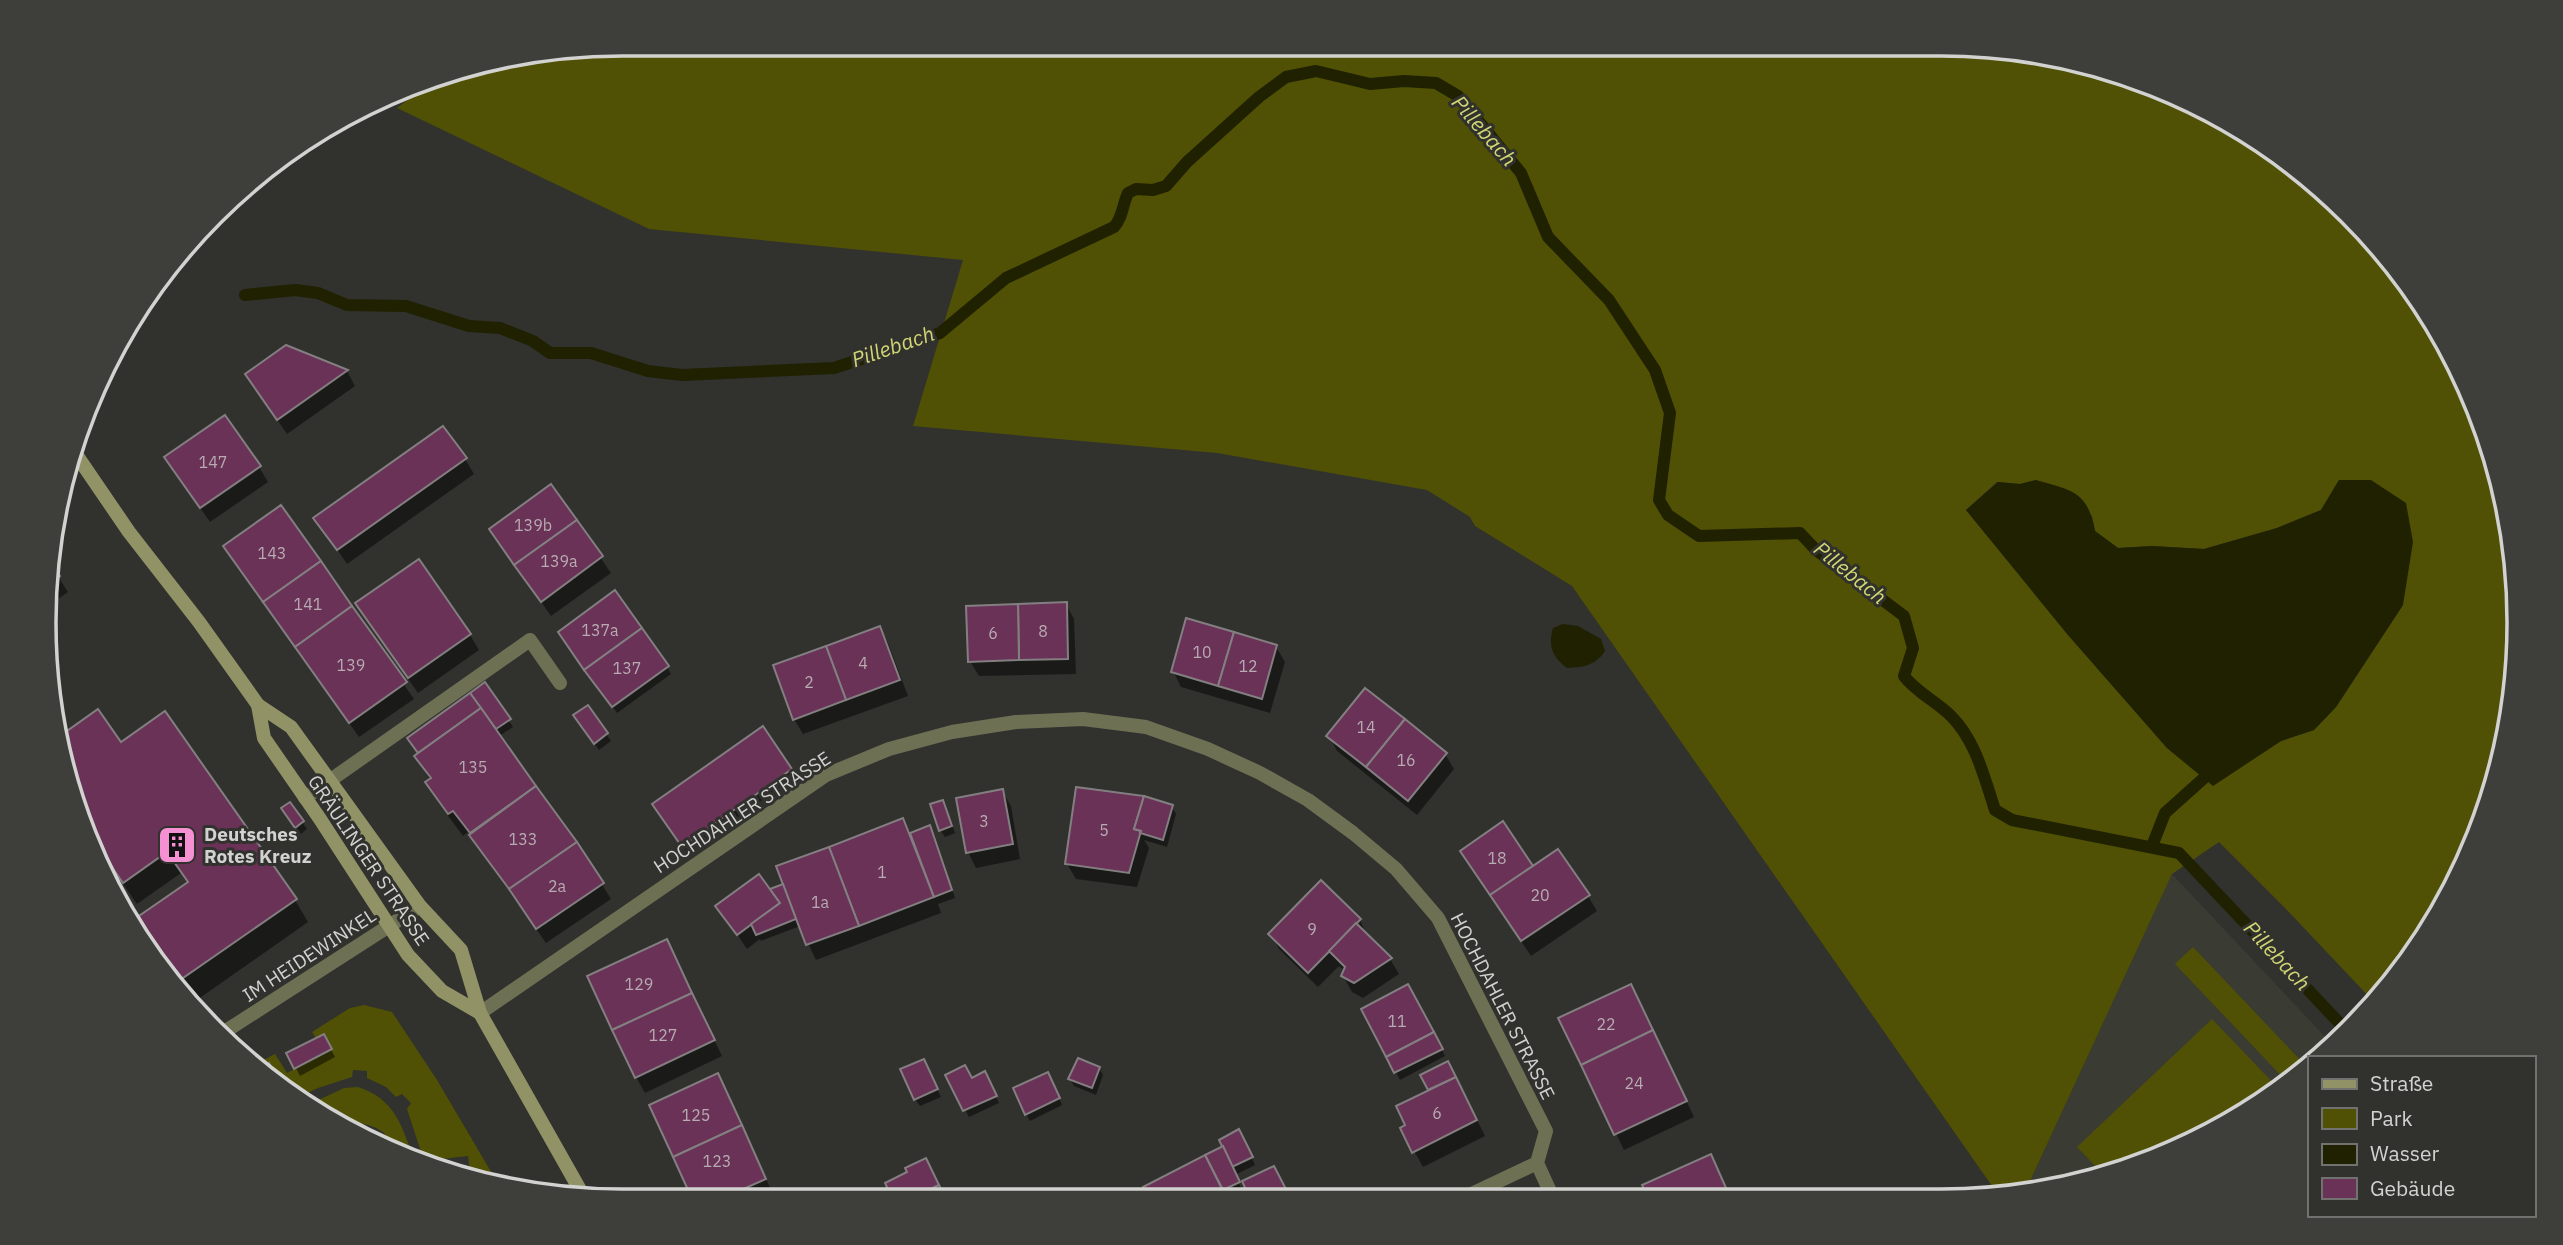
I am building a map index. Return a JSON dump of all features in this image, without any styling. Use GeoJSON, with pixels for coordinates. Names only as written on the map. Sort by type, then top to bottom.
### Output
{"type":"FeatureCollection","features":[{"type":"Feature","properties":{"kind":"main road","name":"GRÄULINGER STRASSE"},"geometry":{"type":"LineString","coordinates":[[80,460],[129,532],[199,622],[258,705],[291,727],[420,906],[461,950],[480,1013],[578,1187]]}},
{"type":"Feature","properties":{"kind":"main road","name":"GRÄULINGER STRASSE"},"geometry":{"type":"LineString","coordinates":[[258,705],[264,738],[408,955],[442,991],[480,1013]]}},
{"type":"Feature","properties":{"kind":"street"},"geometry":{"type":"LineString","coordinates":[[305,798],[530,640],[560,683]]}},
{"type":"Feature","properties":{"kind":"street","name":"HOCHDAHLER STRASSE"},"geometry":{"type":"LineString","coordinates":[[480,1013],[826,775],[889,749],[951,732],[1016,722],[1083,719],[1146,727],[1208,748],[1308,800],[1396,869],[1438,918],[1546,1131],[1537,1163]]}},
{"type":"Feature","properties":{"kind":"street","name":"IM HEIDEWINKEL"},"geometry":{"type":"LineString","coordinates":[[229,1029],[420,906]]}},
{"type":"Feature","properties":{"kind":"street"},"geometry":{"type":"LineString","coordinates":[[1482,1189],[1537,1163],[1549,1189]]}},
{"type":"Feature","properties":{"kind":"shaded area"},"geometry":{"type":"Polygon","coordinates":[[[2172,874],[2326,1037],[2255,1094],[2191,1131],[2123,1159],[2087,1170],[2030,1181],[2172,874]]]}},
{"type":"Feature","properties":{"kind":"green space"},"geometry":{"type":"Polygon","coordinates":[[[622,56],[1940,56],[1978,57],[2051,67],[2123,86],[2191,114],[2224,132],[2255,151],[2314,197],[2341,222],[2390,278],[2412,308],[2449,372],[2477,440],[2488,476],[2506,585],[2506,660],[2502,696],[2488,769],[2477,805],[2449,873],[2431,906],[2412,937],[2367,995],[2219,842],[2172,874],[2030,1181],[1992,1186],[1572,586],[1475,526],[1470,517],[1427,490],[1217,453],[913,426],[963,260],[649,229],[397,108],[412,97],[476,75],[549,61],[622,56]],[[2036,480],[2020,484],[1997,482],[1966,510],[2068,635],[2167,748],[2213,785],[2281,741],[2314,730],[2336,707],[2403,605],[2339,480],[2321,510],[2277,528],[2204,549],[2152,546],[2118,548],[2095,531],[2092,516],[2036,480]]]}},
{"type":"Feature","properties":{"kind":"green space"},"geometry":{"type":"Polygon","coordinates":[[[2193,947],[2300,1060],[2281,1075],[2175,964],[2193,947]]]}},
{"type":"Feature","properties":{"kind":"green space"},"geometry":{"type":"Polygon","coordinates":[[[364,1005],[392,1012],[437,1080],[492,1174],[470,1168],[468,1156],[440,1159],[421,1152],[407,1109],[411,1103],[402,1094],[396,1097],[386,1087],[367,1078],[367,1071],[353,1070],[352,1077],[307,1093],[264,1060],[275,1054],[287,1073],[332,1049],[325,1034],[316,1038],[312,1032],[350,1008],[364,1005]]]}},
{"type":"Feature","properties":{"kind":"green space"},"geometry":{"type":"Polygon","coordinates":[[[2212,1019],[2272,1082],[2191,1131],[2123,1159],[2096,1167],[2077,1147],[2212,1019]]]}},
{"type":"Feature","properties":{"kind":"green space"},"geometry":{"type":"Polygon","coordinates":[[[358,1087],[381,1099],[396,1116],[409,1147],[388,1138],[380,1130],[359,1124],[318,1100],[344,1088],[358,1087]]]}},
{"type":"Feature","properties":{"kind":"water"},"geometry":{"type":"Polygon","coordinates":[[[2036,480],[2076,494],[2088,508],[2095,531],[2118,548],[2152,546],[2204,549],[2277,528],[2321,510],[2339,480],[2371,480],[2406,503],[2413,542],[2403,605],[2336,707],[2314,730],[2281,741],[2213,786],[2167,748],[2068,635],[1966,510],[1998,482],[2020,484],[2036,480]]]}},
{"type":"Feature","properties":{"kind":"water"},"geometry":{"type":"Polygon","coordinates":[[[1563,624],[1578,626],[1601,639],[1605,651],[1588,665],[1567,668],[1558,660],[1551,646],[1553,628],[1563,624]]]}},
{"type":"Feature","properties":{"kind":"building"},"geometry":{"type":"Polygon","coordinates":[[[286,345],[348,370],[277,420],[245,374],[286,345]]]}},
{"type":"Feature","properties":{"kind":"building"},"geometry":{"type":"Polygon","coordinates":[[[225,415],[261,466],[200,508],[164,457],[225,415]]]}},
{"type":"Feature","properties":{"kind":"building"},"geometry":{"type":"Polygon","coordinates":[[[443,426],[467,458],[337,550],[313,518],[443,426]]]}},
{"type":"Feature","properties":{"kind":"building"},"geometry":{"type":"Polygon","coordinates":[[[551,484],[577,520],[514,565],[489,529],[551,484]]]}},
{"type":"Feature","properties":{"kind":"building"},"geometry":{"type":"Polygon","coordinates":[[[281,505],[321,561],[263,602],[223,546],[281,505]]]}},
{"type":"Feature","properties":{"kind":"building"},"geometry":{"type":"Polygon","coordinates":[[[577,520],[603,556],[541,602],[514,565],[577,520]]]}},
{"type":"Feature","properties":{"kind":"building"},"geometry":{"type":"Polygon","coordinates":[[[419,559],[471,634],[408,678],[355,603],[419,559]]]}},
{"type":"Feature","properties":{"kind":"building"},"geometry":{"type":"Polygon","coordinates":[[[321,561],[352,606],[295,647],[263,602],[321,561]]]}},
{"type":"Feature","properties":{"kind":"building"},"geometry":{"type":"Polygon","coordinates":[[[615,590],[642,628],[584,670],[558,632],[615,590]]]}},
{"type":"Feature","properties":{"kind":"building"},"geometry":{"type":"Polygon","coordinates":[[[1067,602],[1068,659],[1019,660],[1018,604],[1067,602]]]}},
{"type":"Feature","properties":{"kind":"building"},"geometry":{"type":"Polygon","coordinates":[[[1018,604],[1019,660],[968,662],[966,606],[1018,604]]]}},
{"type":"Feature","properties":{"kind":"building"},"geometry":{"type":"Polygon","coordinates":[[[352,606],[407,682],[349,723],[295,647],[352,606]]]}},
{"type":"Feature","properties":{"kind":"building"},"geometry":{"type":"Polygon","coordinates":[[[1186,618],[1234,632],[1218,686],[1171,672],[1186,618]]]}},
{"type":"Feature","properties":{"kind":"building"},"geometry":{"type":"Polygon","coordinates":[[[880,626],[900,680],[846,700],[826,646],[880,626]]]}},
{"type":"Feature","properties":{"kind":"building"},"geometry":{"type":"Polygon","coordinates":[[[642,628],[669,666],[612,707],[584,670],[642,628]]]}},
{"type":"Feature","properties":{"kind":"building"},"geometry":{"type":"Polygon","coordinates":[[[1234,632],[1277,645],[1262,699],[1218,686],[1234,632]]]}},
{"type":"Feature","properties":{"kind":"building"},"geometry":{"type":"Polygon","coordinates":[[[826,646],[846,700],[793,720],[773,665],[826,646]]]}},
{"type":"Feature","properties":{"kind":"building"},"geometry":{"type":"Polygon","coordinates":[[[485,682],[511,719],[496,729],[470,693],[485,682]]]}},
{"type":"Feature","properties":{"kind":"building"},"geometry":{"type":"Polygon","coordinates":[[[1365,688],[1405,719],[1366,767],[1326,736],[1365,688]]]}},
{"type":"Feature","properties":{"kind":"building"},"geometry":{"type":"Polygon","coordinates":[[[470,693],[481,708],[418,753],[407,738],[470,693]]]}},
{"type":"Feature","properties":{"kind":"building"},"geometry":{"type":"Polygon","coordinates":[[[588,705],[608,733],[594,744],[573,715],[588,705]]]}},
{"type":"Feature","properties":{"kind":"building"},"geometry":{"type":"Polygon","coordinates":[[[481,708],[536,786],[470,833],[453,811],[448,814],[425,782],[431,778],[414,756],[481,708]]]}},
{"type":"Feature","properties":{"kind":"building","name":"Deutsches Rotes Kreuz"},"geometry":{"type":"Polygon","coordinates":[[[98,709],[121,742],[165,711],[297,899],[182,978],[138,916],[188,882],[167,852],[123,883],[110,865],[86,805],[67,731],[98,709]]]}},
{"type":"Feature","properties":{"kind":"building"},"geometry":{"type":"Polygon","coordinates":[[[1405,719],[1447,753],[1408,801],[1366,767],[1405,719]]]}},
{"type":"Feature","properties":{"kind":"building"},"geometry":{"type":"Polygon","coordinates":[[[763,726],[792,769],[682,847],[652,804],[763,726]]]}},
{"type":"Feature","properties":{"kind":"building"},"geometry":{"type":"Polygon","coordinates":[[[536,786],[577,842],[509,889],[469,835],[536,786]]]}},
{"type":"Feature","properties":{"kind":"building"},"geometry":{"type":"Polygon","coordinates":[[[1076,787],[1144,796],[1134,829],[1141,831],[1129,873],[1065,864],[1076,787]]]}},
{"type":"Feature","properties":{"kind":"building"},"geometry":{"type":"Polygon","coordinates":[[[1003,789],[1013,844],[966,853],[956,798],[1003,789]]]}},
{"type":"Feature","properties":{"kind":"building"},"geometry":{"type":"Polygon","coordinates":[[[1144,796],[1173,805],[1163,840],[1134,829],[1144,796]]]}},
{"type":"Feature","properties":{"kind":"building"},"geometry":{"type":"Polygon","coordinates":[[[943,800],[952,826],[939,831],[930,804],[943,800]]]}},
{"type":"Feature","properties":{"kind":"building"},"geometry":{"type":"Polygon","coordinates":[[[290,802],[304,821],[295,828],[281,808],[290,802]]]}},
{"type":"Feature","properties":{"kind":"building"},"geometry":{"type":"Polygon","coordinates":[[[903,818],[934,897],[859,926],[829,847],[903,818]]]}},
{"type":"Feature","properties":{"kind":"building"},"geometry":{"type":"Polygon","coordinates":[[[1503,821],[1533,866],[1490,895],[1460,851],[1503,821]]]}},
{"type":"Feature","properties":{"kind":"building"},"geometry":{"type":"Polygon","coordinates":[[[930,825],[952,890],[934,897],[910,833],[930,825]]]}},
{"type":"Feature","properties":{"kind":"building"},"geometry":{"type":"Polygon","coordinates":[[[577,842],[604,883],[536,929],[509,889],[577,842]]]}},
{"type":"Feature","properties":{"kind":"building"},"geometry":{"type":"Polygon","coordinates":[[[829,847],[859,926],[806,945],[776,866],[829,847]]]}},
{"type":"Feature","properties":{"kind":"building"},"geometry":{"type":"Polygon","coordinates":[[[1558,849],[1590,895],[1521,941],[1490,895],[1558,849]]]}},
{"type":"Feature","properties":{"kind":"building"},"geometry":{"type":"Polygon","coordinates":[[[759,874],[780,903],[737,935],[715,906],[759,874]]]}},
{"type":"Feature","properties":{"kind":"building"},"geometry":{"type":"Polygon","coordinates":[[[1321,880],[1361,919],[1308,973],[1268,934],[1321,880]]]}},
{"type":"Feature","properties":{"kind":"building"},"geometry":{"type":"Polygon","coordinates":[[[783,884],[796,919],[756,935],[751,924],[780,903],[770,889],[783,884]]]}},
{"type":"Feature","properties":{"kind":"building"},"geometry":{"type":"Polygon","coordinates":[[[1356,923],[1392,958],[1354,983],[1341,976],[1345,967],[1329,951],[1356,923]]]}},
{"type":"Feature","properties":{"kind":"building"},"geometry":{"type":"Polygon","coordinates":[[[667,939],[692,993],[612,1030],[587,976],[667,939]]]}},
{"type":"Feature","properties":{"kind":"building"},"geometry":{"type":"Polygon","coordinates":[[[1408,984],[1434,1032],[1386,1057],[1361,1009],[1408,984]]]}},
{"type":"Feature","properties":{"kind":"building"},"geometry":{"type":"Polygon","coordinates":[[[1631,984],[1653,1030],[1581,1065],[1558,1018],[1631,984]]]}},
{"type":"Feature","properties":{"kind":"building"},"geometry":{"type":"Polygon","coordinates":[[[692,993],[715,1040],[635,1078],[612,1030],[692,993]]]}},
{"type":"Feature","properties":{"kind":"building"},"geometry":{"type":"Polygon","coordinates":[[[1653,1030],[1687,1101],[1614,1135],[1581,1065],[1653,1030]]]}},
{"type":"Feature","properties":{"kind":"building"},"geometry":{"type":"Polygon","coordinates":[[[1434,1032],[1443,1049],[1394,1073],[1386,1057],[1434,1032]]]}},
{"type":"Feature","properties":{"kind":"building"},"geometry":{"type":"Polygon","coordinates":[[[324,1034],[332,1049],[294,1069],[286,1053],[324,1034]]]}},
{"type":"Feature","properties":{"kind":"building"},"geometry":{"type":"Polygon","coordinates":[[[1078,1058],[1100,1067],[1092,1088],[1068,1079],[1078,1058]]]}},
{"type":"Feature","properties":{"kind":"building"},"geometry":{"type":"Polygon","coordinates":[[[924,1059],[938,1089],[914,1100],[900,1069],[924,1059]]]}},
{"type":"Feature","properties":{"kind":"building"},"geometry":{"type":"Polygon","coordinates":[[[1448,1061],[1456,1077],[1428,1090],[1420,1075],[1448,1061]]]}},
{"type":"Feature","properties":{"kind":"building"},"geometry":{"type":"Polygon","coordinates":[[[965,1065],[972,1078],[985,1071],[997,1096],[963,1111],[945,1075],[965,1065]]]}},
{"type":"Feature","properties":{"kind":"building"},"geometry":{"type":"Polygon","coordinates":[[[1048,1072],[1060,1098],[1025,1115],[1013,1088],[1048,1072]]]}},
{"type":"Feature","properties":{"kind":"building"},"geometry":{"type":"Polygon","coordinates":[[[718,1073],[742,1125],[673,1157],[649,1105],[718,1073]]]}},
{"type":"Feature","properties":{"kind":"building"},"geometry":{"type":"Polygon","coordinates":[[[1456,1077],[1477,1120],[1412,1153],[1400,1128],[1405,1125],[1396,1106],[1456,1077]]]}},
{"type":"Feature","properties":{"kind":"building"},"geometry":{"type":"Polygon","coordinates":[[[742,1125],[766,1179],[743,1189],[688,1189],[673,1157],[742,1125]]]}},
{"type":"Feature","properties":{"kind":"building"},"geometry":{"type":"Polygon","coordinates":[[[1239,1129],[1253,1157],[1232,1167],[1219,1140],[1239,1129]]]}},
{"type":"Feature","properties":{"kind":"building"},"geometry":{"type":"Polygon","coordinates":[[[1223,1146],[1240,1182],[1222,1189],[1205,1155],[1223,1146]]]}},
{"type":"Feature","properties":{"kind":"building"},"geometry":{"type":"Polygon","coordinates":[[[1711,1154],[1726,1189],[1644,1189],[1642,1185],[1711,1154]]]}},
{"type":"Feature","properties":{"kind":"building"},"geometry":{"type":"Polygon","coordinates":[[[1205,1155],[1222,1189],[1144,1189],[1143,1187],[1205,1155]]]}},
{"type":"Feature","properties":{"kind":"building"},"geometry":{"type":"Polygon","coordinates":[[[926,1158],[939,1185],[931,1189],[888,1189],[885,1183],[907,1172],[905,1168],[926,1158]]]}},
{"type":"Feature","properties":{"kind":"building"},"geometry":{"type":"Polygon","coordinates":[[[1274,1166],[1286,1189],[1246,1189],[1242,1181],[1274,1166]]]}},
{"type":"Feature","properties":{"kind":"waterway","name":"Pillebach"},"geometry":{"type":"LineString","coordinates":[[245,295],[295,290],[318,293],[347,305],[406,306],[469,326],[500,328],[533,341],[550,353],[591,353],[648,371],[682,375],[834,368],[940,333],[1006,278],[1114,227],[1128,193],[1136,189],[1153,190],[1166,186],[1187,162],[1259,97],[1286,77],[1316,71],[1370,84],[1404,81],[1436,83],[1458,96],[1521,173],[1548,237],[1609,300],[1655,370],[1670,413],[1659,500],[1668,515],[1699,536],[1800,533],[1816,550],[1904,616],[1913,648],[1904,676],[1960,726],[1978,760],[1995,810],[2012,820],[2179,853],[2340,1024]]}},
{"type":"Feature","properties":{"kind":"waterway"},"geometry":{"type":"LineString","coordinates":[[2152,846],[2165,813],[2204,778]]}},
{"type":"Feature","properties":{"kind":"place","name":"Deutsches Rotes Kreuz"},"geometry":{"type":"Point","coordinates":[177,845]}}]}
